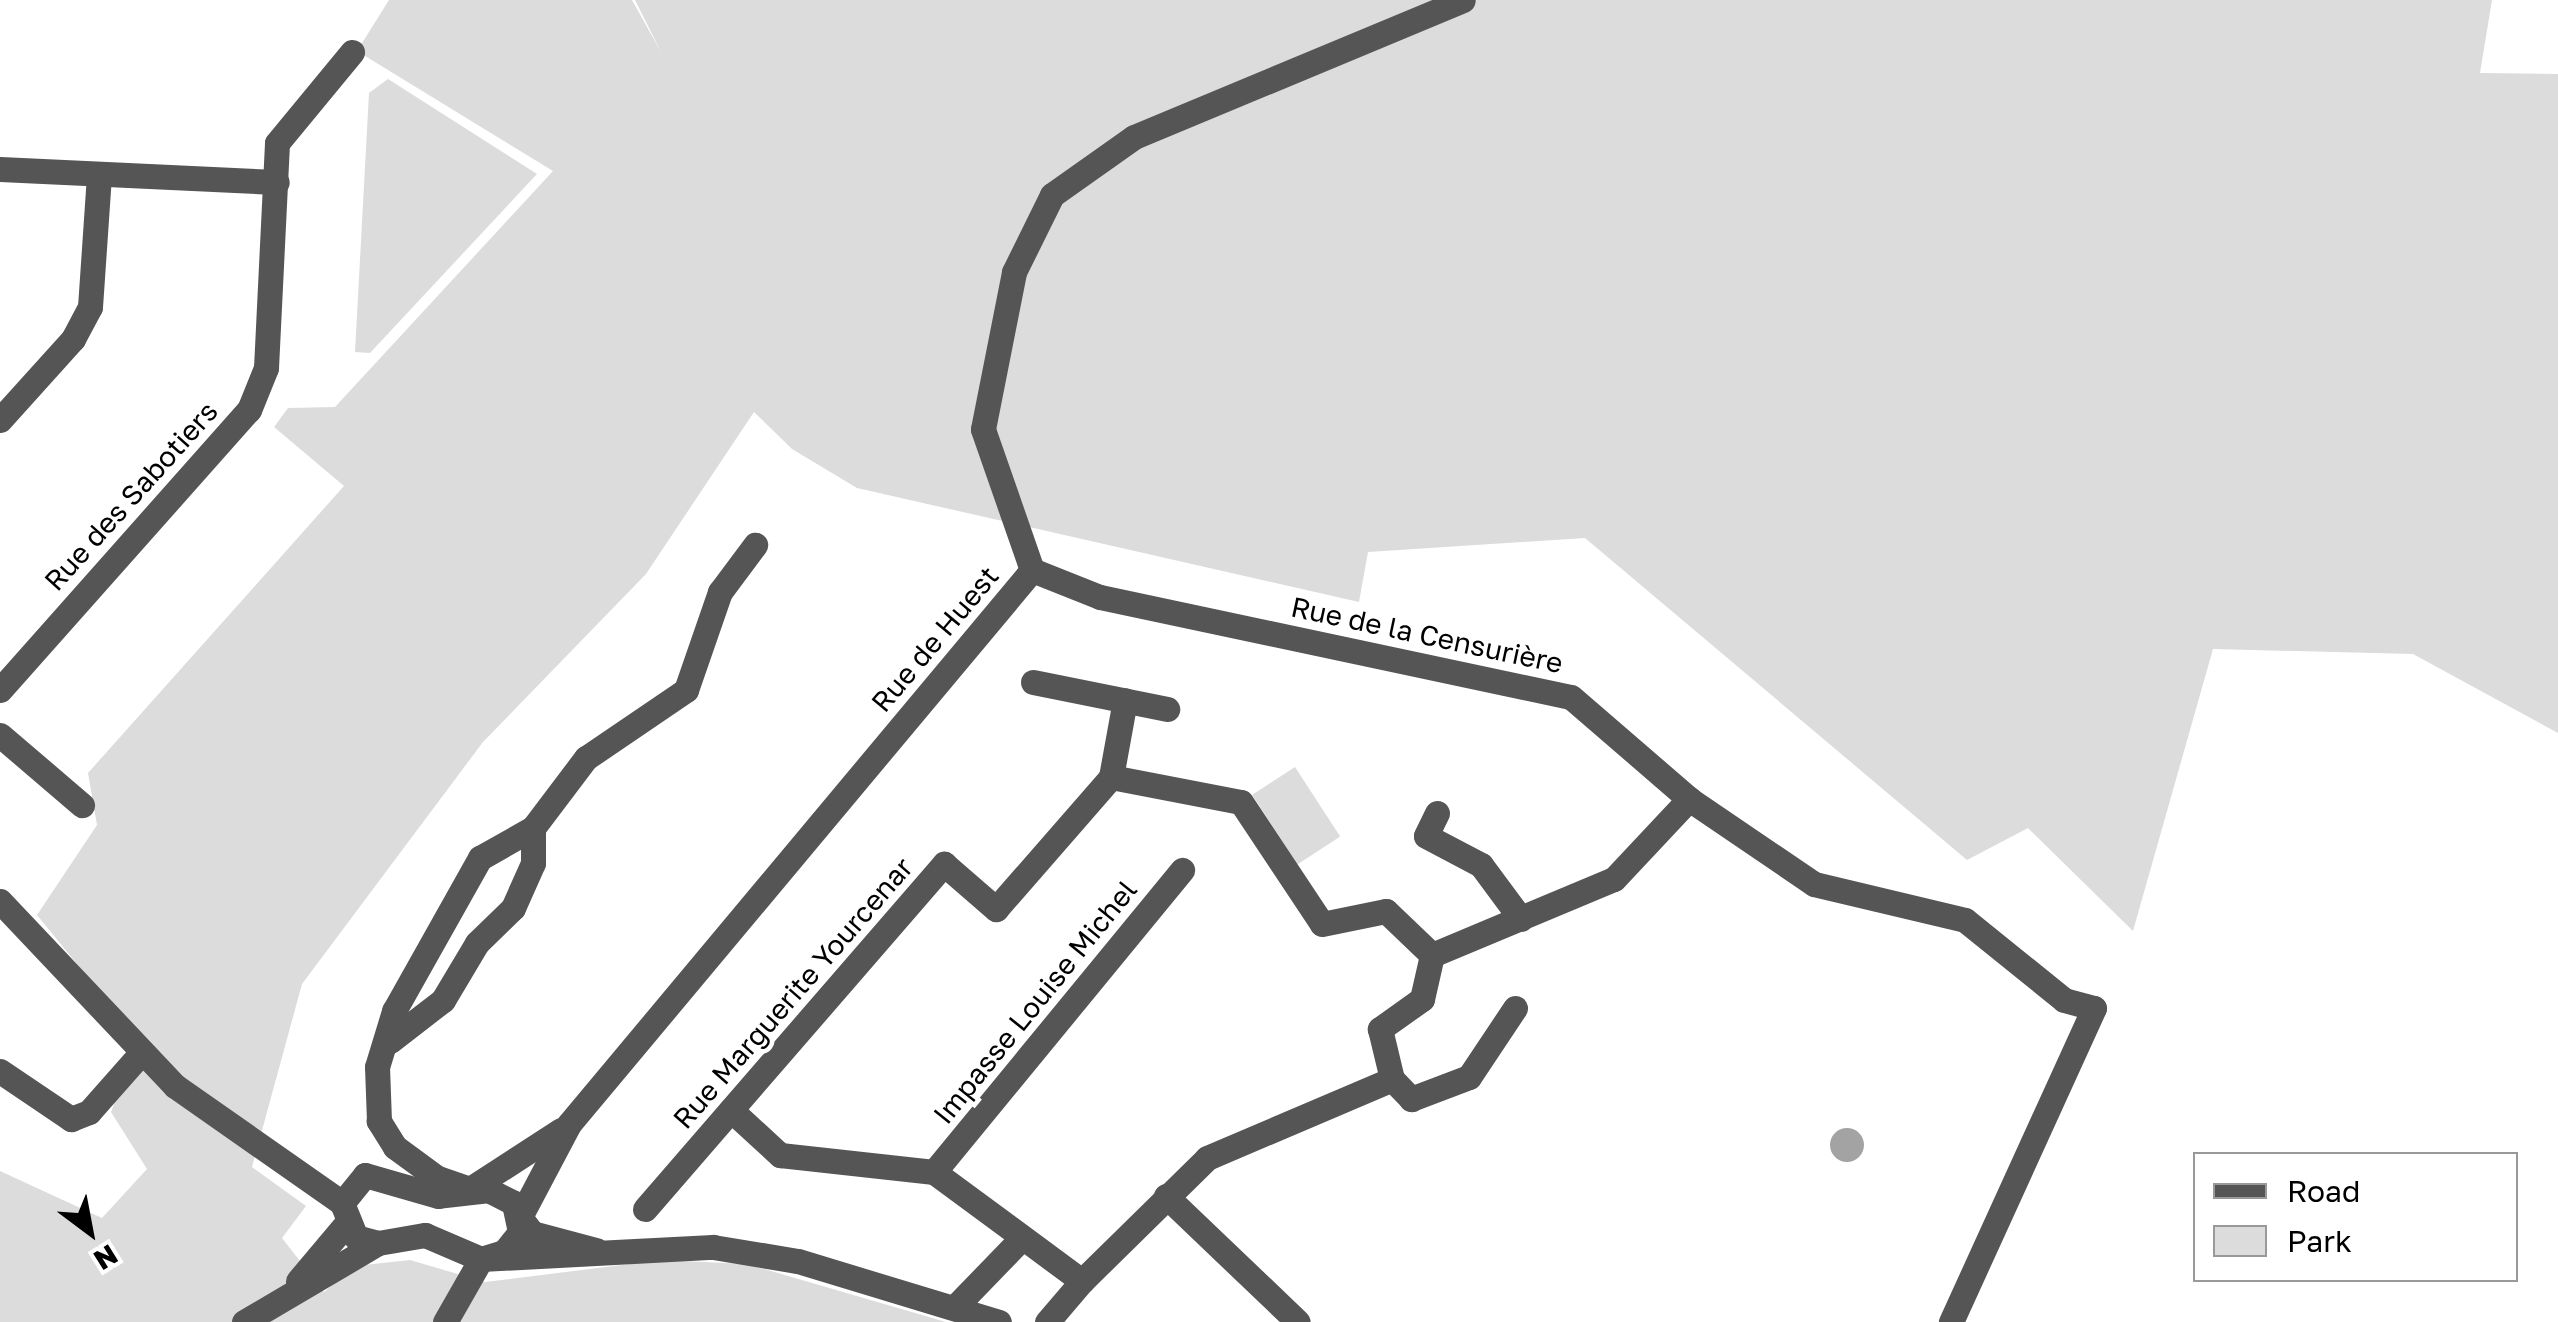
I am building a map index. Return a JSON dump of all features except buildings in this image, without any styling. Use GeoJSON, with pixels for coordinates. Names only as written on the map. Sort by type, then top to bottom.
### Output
{"type":"FeatureCollection","features":[{"type":"Feature","properties":{"kind":"street","name":"Rue de Huest"},"geometry":{"type":"LineString","coordinates":[[482,1258],[504,1252],[569,1124],[1032,570],[983,429],[1014,272],[1052,196],[1134,138],[1463,0]]}},
{"type":"Feature","properties":{"kind":"street","name":"Rue des Sabotiers"},"geometry":{"type":"LineString","coordinates":[[0,690],[248,410],[266,368],[283,126],[352,52]]}},
{"type":"Feature","properties":{"kind":"street"},"geometry":{"type":"LineString","coordinates":[[0,169],[277,182]]}},
{"type":"Feature","properties":{"kind":"street"},"geometry":{"type":"LineString","coordinates":[[0,420],[90,307],[99,174]]}},
{"type":"Feature","properties":{"kind":"street"},"geometry":{"type":"LineString","coordinates":[[234,1322],[301,1279],[365,1175],[384,1134],[377,1067],[390,1041],[406,978],[446,924],[465,878],[499,843],[533,828],[586,758],[686,690],[720,592],[755,545]]}},
{"type":"Feature","properties":{"kind":"street","name":"Rue de la Censurière"},"geometry":{"type":"LineString","coordinates":[[1032,570],[1100,597],[1571,697],[1688,799],[1814,884],[1964,920],[2064,1000],[2094,1008],[1951,1322]]}},
{"type":"Feature","properties":{"kind":"street"},"geometry":{"type":"LineString","coordinates":[[1033,682],[1167,708]]}},
{"type":"Feature","properties":{"kind":"street"},"geometry":{"type":"LineString","coordinates":[[1126,700],[1111,777],[1241,802],[1322,924],[1386,912],[1432,955]]}},
{"type":"Feature","properties":{"kind":"street"},"geometry":{"type":"LineString","coordinates":[[0,735],[82,805]]}},
{"type":"Feature","properties":{"kind":"street","name":"Rue Marguerite Yourcenar"},"geometry":{"type":"LineString","coordinates":[[646,1209],[944,864],[996,909],[1111,777]]}},
{"type":"Feature","properties":{"kind":"street"},"geometry":{"type":"LineString","coordinates":[[1432,955],[1614,879],[1688,799]]}},
{"type":"Feature","properties":{"kind":"street"},"geometry":{"type":"LineString","coordinates":[[1437,813],[1426,836],[1481,865],[1521,920]]}},
{"type":"Feature","properties":{"kind":"street"},"geometry":{"type":"LineString","coordinates":[[390,1041],[443,1000],[477,943],[513,908],[533,864],[533,828]]}},
{"type":"Feature","properties":{"kind":"street","name":"Impasse Louise Michel"},"geometry":{"type":"LineString","coordinates":[[934,1172],[1182,870]]}},
{"type":"Feature","properties":{"kind":"street"},"geometry":{"type":"LineString","coordinates":[[0,901],[142,1052],[209,1115],[378,1243]]}},
{"type":"Feature","properties":{"kind":"street"},"geometry":{"type":"LineString","coordinates":[[1432,955],[1422,998],[1380,1030],[1392,1079],[1412,1099],[1469,1077],[1516,1008]]}},
{"type":"Feature","properties":{"kind":"street"},"geometry":{"type":"LineString","coordinates":[[0,1071],[71,1119],[89,1112],[142,1052]]}},
{"type":"Feature","properties":{"kind":"street"},"geometry":{"type":"LineString","coordinates":[[1047,1322],[1082,1280],[1207,1158],[1392,1079]]}},
{"type":"Feature","properties":{"kind":"street"},"geometry":{"type":"LineString","coordinates":[[731,1110],[780,1155],[934,1172],[1020,1240],[1082,1280]]}},
{"type":"Feature","properties":{"kind":"street","name":"Rue de Huest"},"geometry":{"type":"LineString","coordinates":[[470,1188],[569,1124]]}},
{"type":"Feature","properties":{"kind":"street"},"geometry":{"type":"LineString","coordinates":[[384,1134],[436,1177],[498,1192],[532,1233],[596,1250]]}},
{"type":"Feature","properties":{"kind":"street"},"geometry":{"type":"LineString","coordinates":[[365,1175],[438,1196],[470,1188]]}},
{"type":"Feature","properties":{"kind":"street"},"geometry":{"type":"LineString","coordinates":[[1166,1196],[1298,1322]]}},
{"type":"Feature","properties":{"kind":"street"},"geometry":{"type":"LineString","coordinates":[[244,1322],[378,1243],[425,1234],[482,1258],[714,1247],[955,1307],[998,1322]]}},
{"type":"Feature","properties":{"kind":"street"},"geometry":{"type":"LineString","coordinates":[[955,1307],[1020,1240]]}},
{"type":"Feature","properties":{"kind":"street"},"geometry":{"type":"LineString","coordinates":[[445,1322],[482,1258]]}},
{"type":"Feature","properties":{"kind":"green space"},"geometry":{"type":"Polygon","coordinates":[[[389,0],[632,0],[661,52],[635,0],[2492,0],[2480,73],[2558,74],[2558,733],[2413,654],[2213,649],[2133,931],[2028,828],[1967,860],[1585,538],[1368,552],[1359,602],[857,488],[792,449],[754,412],[646,574],[483,742],[302,984],[252,1167],[306,1206],[282,1238],[324,1292],[355,1266],[410,1260],[485,1282],[662,1260],[747,1264],[946,1322],[0,1322],[0,1171],[102,1218],[147,1169],[111,1112],[128,1067],[147,1050],[37,915],[97,825],[88,773],[344,486],[274,427],[288,408],[335,407],[553,171],[357,51],[389,0]]]}},
{"type":"Feature","properties":{"kind":"green space"},"geometry":{"type":"Polygon","coordinates":[[[388,79],[537,174],[370,353],[355,352],[369,93],[388,79]]]}},
{"type":"Feature","properties":{"kind":"green space"},"geometry":{"type":"Polygon","coordinates":[[[1295,767],[1340,837],[1297,864],[1252,795],[1295,767]]]}},
{"type":"Feature","properties":{"kind":"shaded area"},"geometry":{"type":"Polygon","coordinates":[[[1847,1128],[1859,1133],[1864,1145],[1859,1157],[1847,1162],[1835,1157],[1830,1145],[1835,1133],[1847,1128]]]}}]}
